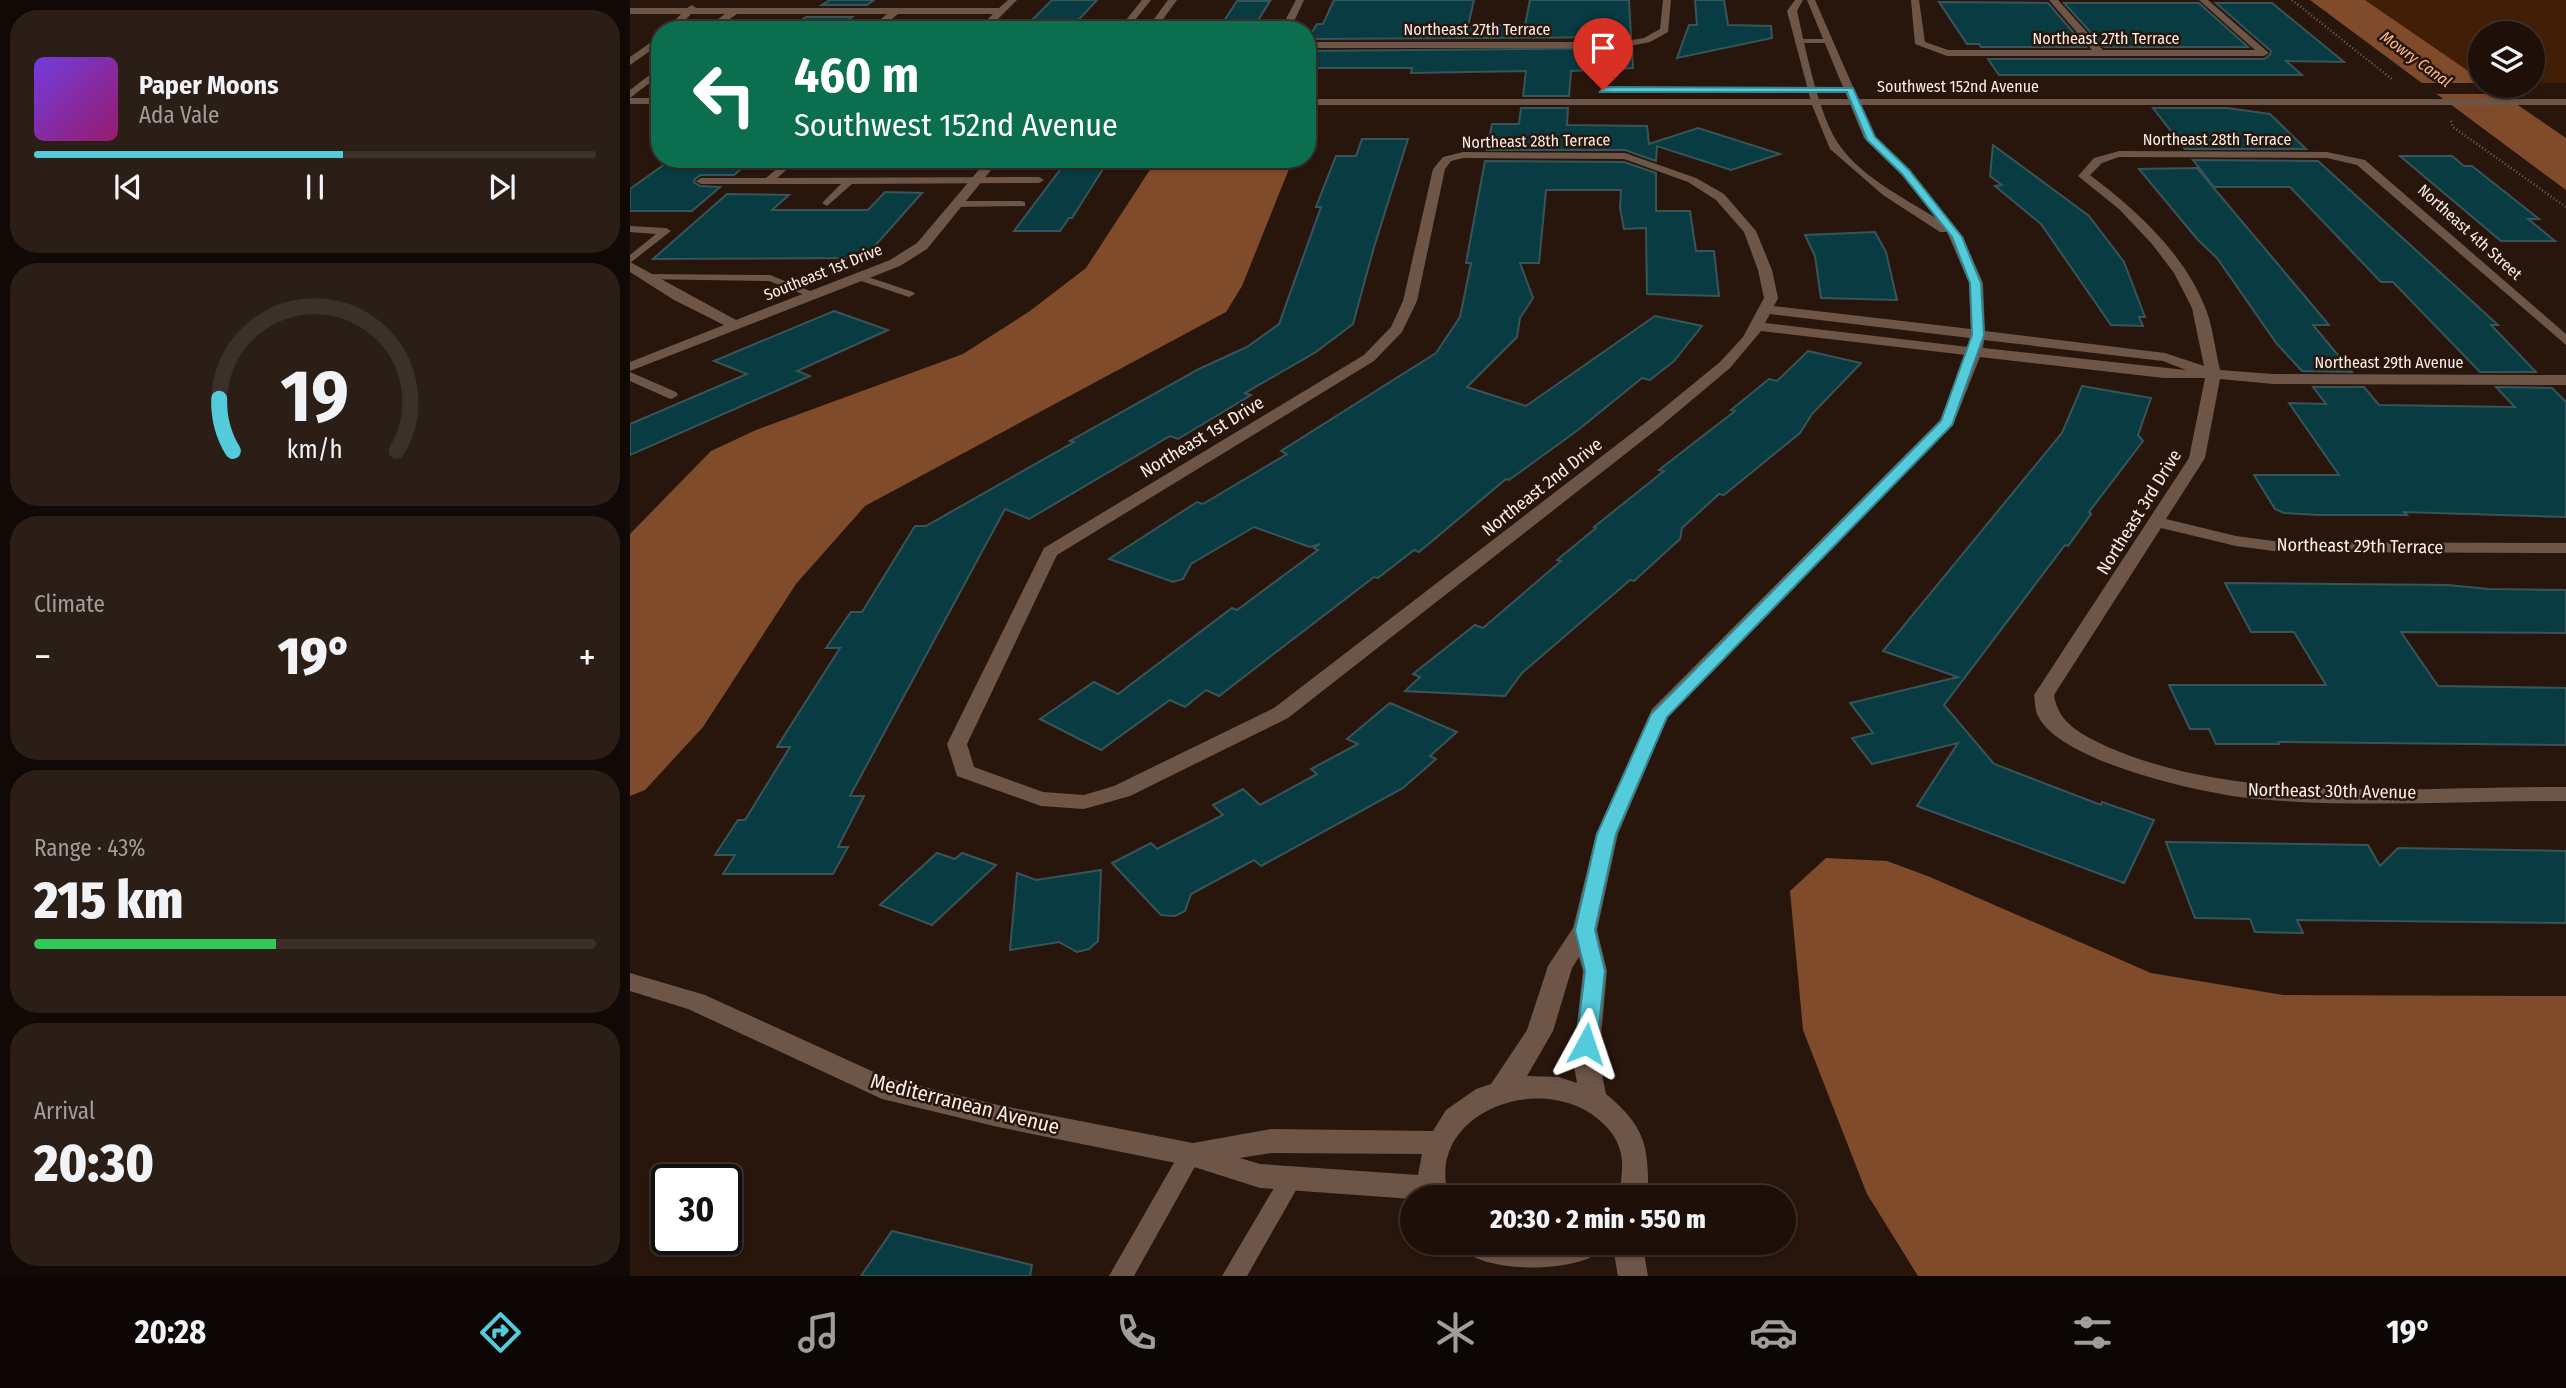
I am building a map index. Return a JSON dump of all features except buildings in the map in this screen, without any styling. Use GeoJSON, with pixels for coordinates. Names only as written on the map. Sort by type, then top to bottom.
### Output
{"type":"FeatureCollection","features":[{"type":"Feature","properties":{"kind":"street"},"geometry":{"type":"LineString","coordinates":[[678,21],[705,0]]}},
{"type":"Feature","properties":{"kind":"street"},"geometry":{"type":"LineString","coordinates":[[718,21],[752,0]]}},
{"type":"Feature","properties":{"kind":"street"},"geometry":{"type":"LineString","coordinates":[[990,21],[1013,0]]}},
{"type":"Feature","properties":{"kind":"street"},"geometry":{"type":"LineString","coordinates":[[1130,21],[1147,0]]}},
{"type":"Feature","properties":{"kind":"street"},"geometry":{"type":"LineString","coordinates":[[1157,21],[1173,0]]}},
{"type":"Feature","properties":{"kind":"street"},"geometry":{"type":"LineString","coordinates":[[1290,21],[1300,0]]}},
{"type":"Feature","properties":{"kind":"street","name":"Northeast 27th Terrace"},"geometry":{"type":"LineString","coordinates":[[1316,46],[1619,45],[1647,40],[1665,30],[1667,0]]}},
{"type":"Feature","properties":{"kind":"street"},"geometry":{"type":"LineString","coordinates":[[1799,0],[1792,11],[1798,41],[1834,147],[1881,187],[1957,237]]}},
{"type":"Feature","properties":{"kind":"street"},"geometry":{"type":"LineString","coordinates":[[1501,1091],[1524,1060],[1540,1031],[1560,967],[1585,930],[1607,834],[1659,714],[1947,422],[1977,343],[1976,283],[1957,237],[1906,172],[1870,138],[1811,0]]}},
{"type":"Feature","properties":{"kind":"street","name":"Northeast 27th Terrace"},"geometry":{"type":"LineString","coordinates":[[1915,0],[1920,44],[1947,53],[2264,54],[2203,0]]}},
{"type":"Feature","properties":{"kind":"street"},"geometry":{"type":"LineString","coordinates":[[2053,0],[2101,54]]}},
{"type":"Feature","properties":{"kind":"street"},"geometry":{"type":"LineString","coordinates":[[630,11],[1001,11]]}},
{"type":"Feature","properties":{"kind":"street"},"geometry":{"type":"LineString","coordinates":[[883,21],[896,11]]}},
{"type":"Feature","properties":{"kind":"street"},"geometry":{"type":"LineString","coordinates":[[630,62],[651,46]]}},
{"type":"Feature","properties":{"kind":"street"},"geometry":{"type":"LineString","coordinates":[[631,94],[651,78]]}},
{"type":"Feature","properties":{"kind":"street","name":"Southwest 152nd Avenue"},"geometry":{"type":"LineString","coordinates":[[1316,90],[2566,102]]}},
{"type":"Feature","properties":{"kind":"street","name":"Southwest 152nd Avenue"},"geometry":{"type":"LineString","coordinates":[[1853,96],[2120,90]]}},
{"type":"Feature","properties":{"kind":"street"},"geometry":{"type":"LineString","coordinates":[[631,94],[651,92]]}},
{"type":"Feature","properties":{"kind":"street"},"geometry":{"type":"LineString","coordinates":[[631,94],[651,99]]}},
{"type":"Feature","properties":{"kind":"street","name":"Southwest 152nd Avenue"},"geometry":{"type":"LineString","coordinates":[[1316,102],[1817,96]]}},
{"type":"Feature","properties":{"kind":"street","name":"Northeast 28th Terrace"},"geometry":{"type":"LineString","coordinates":[[2091,164],[2101,157],[2119,154],[2346,157]]}},
{"type":"Feature","properties":{"kind":"street","name":"Northeast 28th Terrace"},"geometry":{"type":"LineString","coordinates":[[1447,159],[1463,155],[1625,156]]}},
{"type":"Feature","properties":{"kind":"street","name":"Northeast 2nd Drive"},"geometry":{"type":"LineString","coordinates":[[957,744],[965,771],[1041,799],[1084,802],[1122,791],[1281,713],[1655,424],[1725,365],[1749,339],[1771,298],[1750,231],[1720,197],[1692,180],[1625,156]]}},
{"type":"Feature","properties":{"kind":"street","name":"Northeast 4th Street"},"geometry":{"type":"LineString","coordinates":[[2346,157],[2370,167],[2566,341]]}},
{"type":"Feature","properties":{"kind":"street","name":"Northeast 1st Drive"},"geometry":{"type":"LineString","coordinates":[[957,744],[1049,552],[1369,358],[1398,329],[1410,300],[1439,169],[1447,159]]}},
{"type":"Feature","properties":{"kind":"street","name":"Northeast 3rd Drive"},"geometry":{"type":"LineString","coordinates":[[2066,734],[2047,714],[2043,695],[2197,458],[2213,374],[2199,308],[2180,272],[2157,241],[2123,206],[2084,176],[2091,164]]}},
{"type":"Feature","properties":{"kind":"street","name":"Southeast 1st Drive"},"geometry":{"type":"LineString","coordinates":[[630,367],[895,263],[922,246],[987,168]]}},
{"type":"Feature","properties":{"kind":"street"},"geometry":{"type":"LineString","coordinates":[[632,258],[646,277],[736,326]]}},
{"type":"Feature","properties":{"kind":"street","name":"Northeast 29th Avenue"},"geometry":{"type":"LineString","coordinates":[[1765,309],[1842,318],[2138,371],[2273,379],[2566,380]]}},
{"type":"Feature","properties":{"kind":"street"},"geometry":{"type":"LineString","coordinates":[[1836,334],[1842,318]]}},
{"type":"Feature","properties":{"kind":"street","name":"Northeast 29th Avenue"},"geometry":{"type":"LineString","coordinates":[[1756,326],[1836,334],[2138,354],[2165,357],[2213,374]]}},
{"type":"Feature","properties":{"kind":"street"},"geometry":{"type":"LineString","coordinates":[[2138,354],[2138,371]]}},
{"type":"Feature","properties":{"kind":"street","name":"Northeast 29th Terrace"},"geometry":{"type":"LineString","coordinates":[[2157,522],[2236,541],[2281,547],[2566,548]]}},
{"type":"Feature","properties":{"kind":"street","name":"Northeast 30th Avenue"},"geometry":{"type":"LineString","coordinates":[[2066,734],[2092,750],[2205,784],[2257,792],[2566,794]]}},
{"type":"Feature","properties":{"kind":"street"},"geometry":{"type":"LineString","coordinates":[[1585,930],[1595,971],[1586,1060],[1593,1098]]}},
{"type":"Feature","properties":{"kind":"street","name":"Mediterranean Avenue"},"geometry":{"type":"LineString","coordinates":[[630,982],[696,1002],[882,1088],[998,1116],[1191,1154],[1259,1176],[1400,1189]]}},
{"type":"Feature","properties":{"kind":"street"},"geometry":{"type":"LineString","coordinates":[[1433,1185],[1432,1165],[1439,1143],[1451,1123],[1474,1103],[1501,1091],[1532,1085],[1552,1086],[1593,1098],[1618,1117],[1634,1143],[1639,1173],[1636,1185]]}},
{"type":"Feature","properties":{"kind":"street","name":"Mediterranean Avenue"},"geometry":{"type":"LineString","coordinates":[[1191,1154],[1271,1141],[1439,1143]]}},
{"type":"Feature","properties":{"kind":"street"},"geometry":{"type":"LineString","coordinates":[[1490,1255],[1530,1269],[1571,1255]]}},
{"type":"Feature","properties":{"kind":"street"},"geometry":{"type":"LineString","coordinates":[[1628,1255],[1633,1276]]}},
{"type":"Feature","properties":{"kind":"lane"},"geometry":{"type":"LineString","coordinates":[[1798,41],[1829,41]]}},
{"type":"Feature","properties":{"kind":"lane"},"geometry":{"type":"LineString","coordinates":[[768,181],[783,168]]}},
{"type":"Feature","properties":{"kind":"lane"},"geometry":{"type":"LineString","coordinates":[[701,181],[1039,180]]}},
{"type":"Feature","properties":{"kind":"lane"},"geometry":{"type":"LineString","coordinates":[[827,203],[849,181]]}},
{"type":"Feature","properties":{"kind":"lane"},"geometry":{"type":"LineString","coordinates":[[957,204],[1021,204]]}},
{"type":"Feature","properties":{"kind":"lane"},"geometry":{"type":"LineString","coordinates":[[630,229],[666,231],[632,258]]}},
{"type":"Feature","properties":{"kind":"lane"},"geometry":{"type":"LineString","coordinates":[[646,277],[770,278],[814,295]]}},
{"type":"Feature","properties":{"kind":"lane"},"geometry":{"type":"LineString","coordinates":[[859,277],[909,294]]}},
{"type":"Feature","properties":{"kind":"lane"},"geometry":{"type":"LineString","coordinates":[[630,376],[672,395]]}},
{"type":"Feature","properties":{"kind":"lane"},"geometry":{"type":"LineString","coordinates":[[1121,1276],[1191,1154]]}},
{"type":"Feature","properties":{"kind":"lane"},"geometry":{"type":"LineString","coordinates":[[1234,1276],[1292,1178]]}},
{"type":"Feature","properties":{"kind":"path"},"geometry":{"type":"LineString","coordinates":[[2292,0],[2399,84]]}},
{"type":"Feature","properties":{"kind":"path"},"geometry":{"type":"LineString","coordinates":[[2446,117],[2453,127],[2566,207]]}},
{"type":"Feature","properties":{"kind":"shaded area"},"geometry":{"type":"Polygon","coordinates":[[[2365,0],[2566,0],[2566,83],[2545,83],[2545,21],[2468,21],[2468,71],[2365,0]]]}},
{"type":"Feature","properties":{"kind":"water","name":"Mowry Canal"},"geometry":{"type":"Polygon","coordinates":[[[2310,0],[2365,0],[2468,71],[2468,98],[2508,98],[2566,138],[2566,190],[2310,0]]]}},
{"type":"Feature","properties":{"kind":"water"},"geometry":{"type":"Polygon","coordinates":[[[1151,168],[1289,168],[1242,286],[1226,312],[865,506],[796,584],[703,727],[645,790],[630,796],[630,534],[711,451],[756,430],[963,354],[1030,311],[1086,268],[1151,168]]]}},
{"type":"Feature","properties":{"kind":"water"},"geometry":{"type":"Polygon","coordinates":[[[1826,858],[1887,861],[2151,973],[2283,995],[2566,996],[2566,1276],[1918,1276],[1867,1194],[1803,1030],[1790,891],[1826,858]]]}},
{"type":"Feature","properties":{"kind":"pier"},"geometry":{"type":"Polygon","coordinates":[[[2416,83],[2468,83],[2468,94],[2430,94],[2416,83]]]}},
{"type":"Feature","properties":{"kind":"route"},"geometry":{"type":"LineString","coordinates":[[1586,1044],[1595,971],[1585,930],[1607,834],[1659,714],[1947,422],[1975,350],[1978,335],[1976,283],[1957,237],[1906,172],[1870,138],[1850,90],[1603,90]]}}]}
